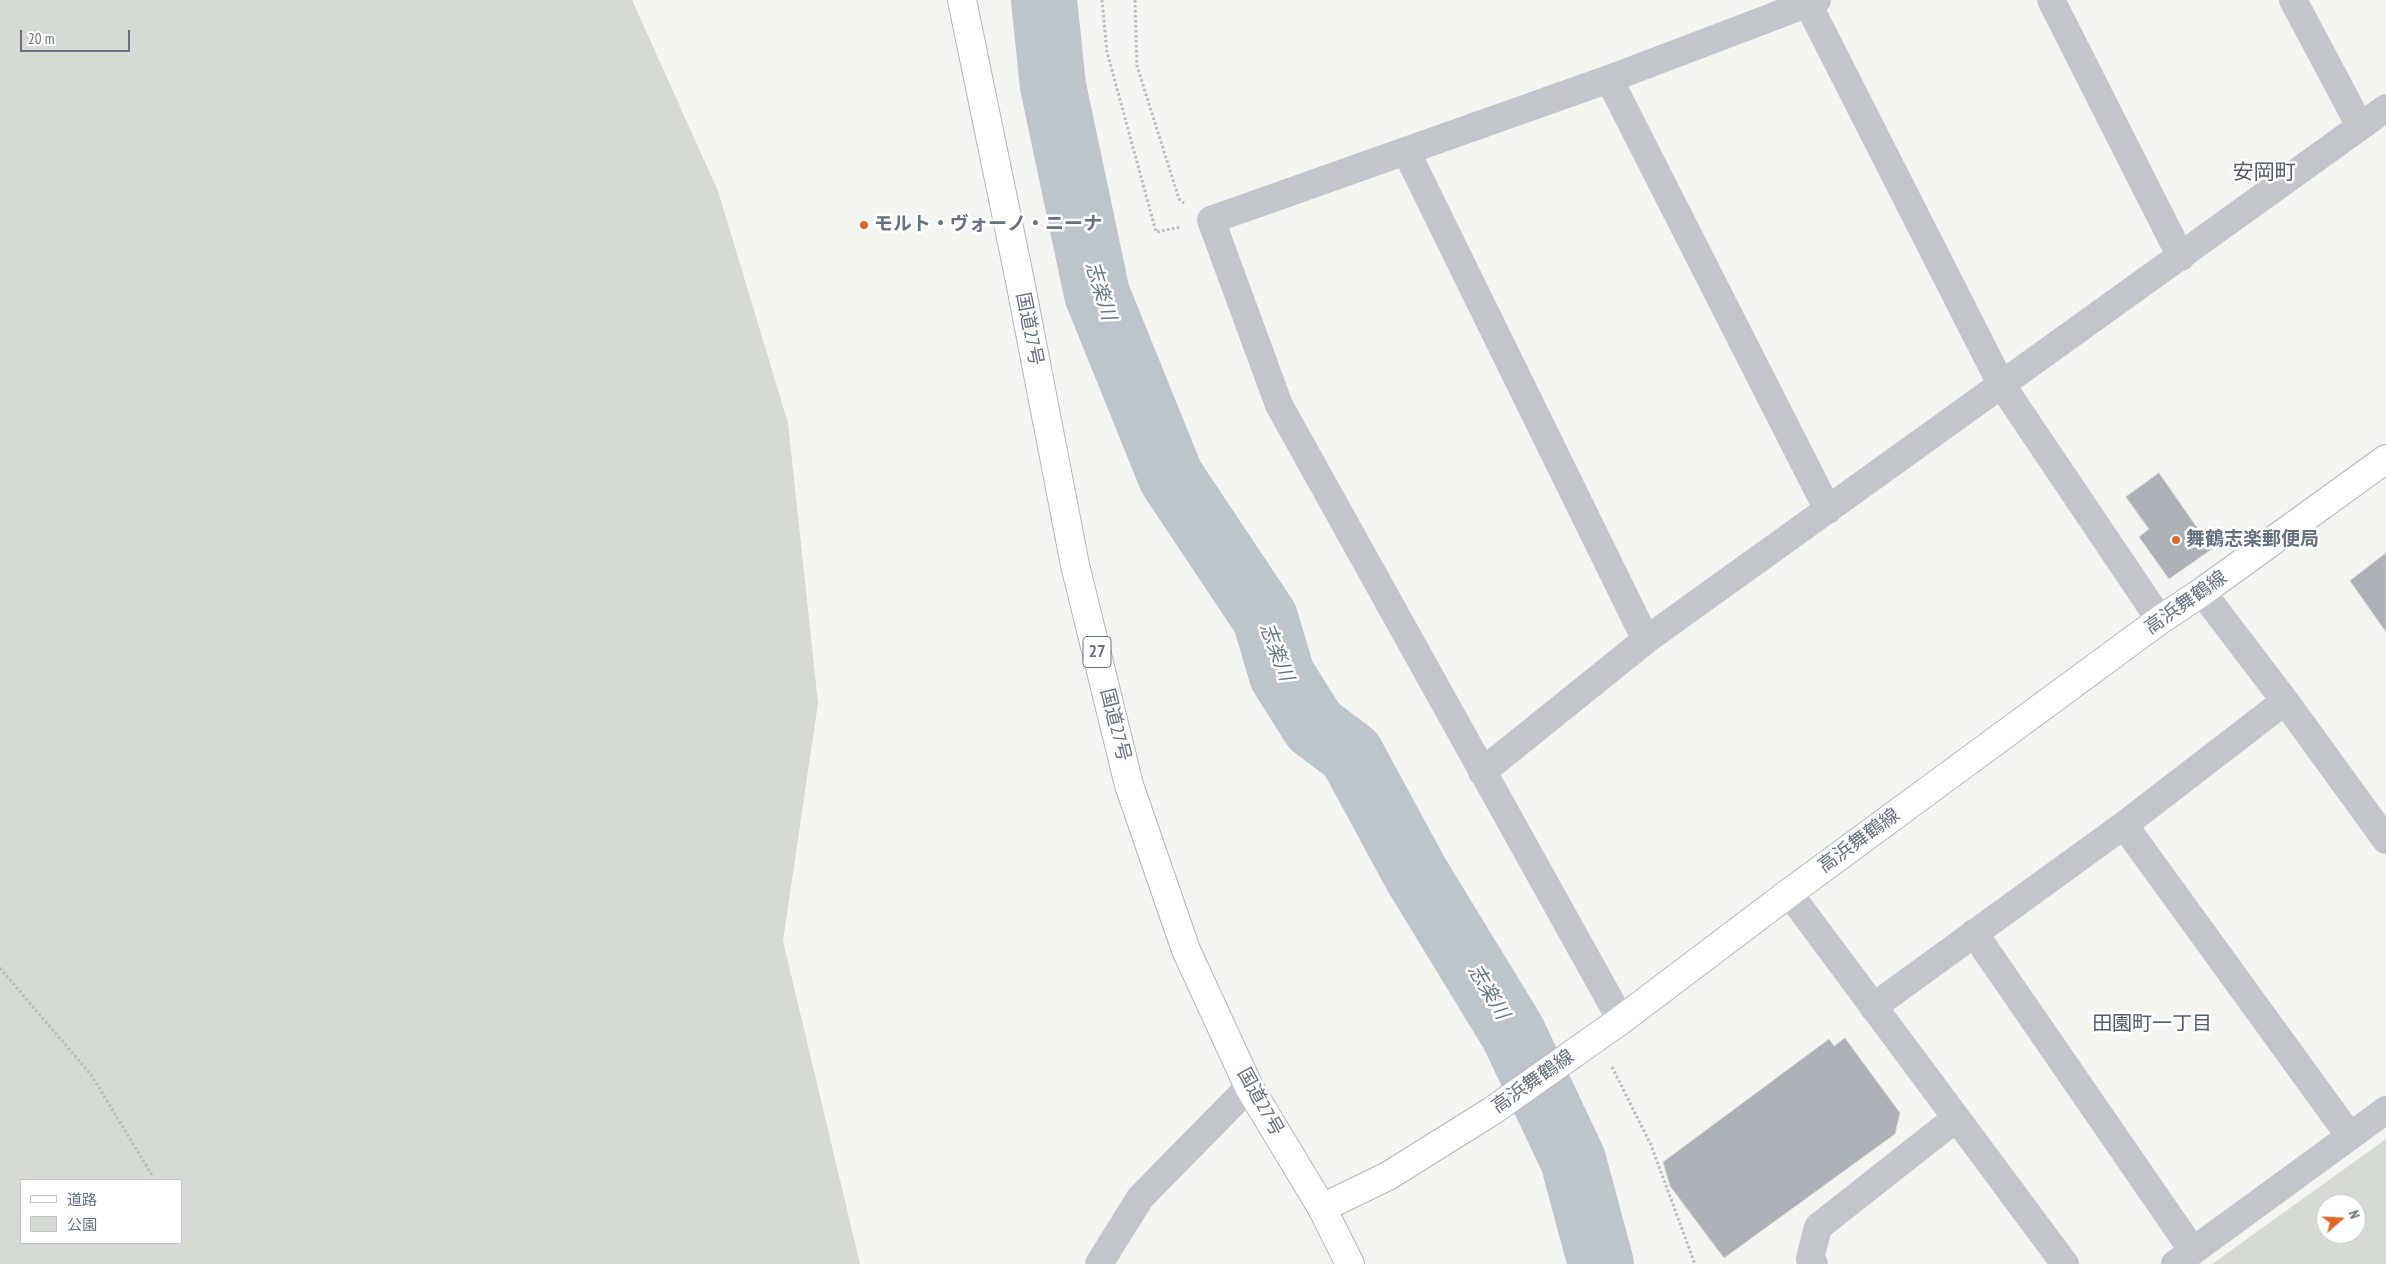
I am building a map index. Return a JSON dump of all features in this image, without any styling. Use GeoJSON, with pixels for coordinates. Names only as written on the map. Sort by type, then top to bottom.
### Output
{"type":"FeatureCollection","features":[{"type":"Feature","properties":{"kind":"main road","name":"国道27号"},"geometry":{"type":"LineString","coordinates":[[962,0],[1022,291],[1075,565],[1129,784],[1186,950],[1249,1087],[1322,1208],[1350,1264]]}},
{"type":"Feature","properties":{"kind":"main road","name":"高浜舞鶴線"},"geometry":{"type":"LineString","coordinates":[[1322,1208],[1388,1176],[1492,1111],[1621,1020],[1789,893],[2160,620],[2202,592],[2386,459]]}},
{"type":"Feature","properties":{"kind":"street"},"geometry":{"type":"LineString","coordinates":[[2051,0],[2181,257]]}},
{"type":"Feature","properties":{"kind":"street"},"geometry":{"type":"LineString","coordinates":[[2293,0],[2360,126]]}},
{"type":"Feature","properties":{"kind":"street"},"geometry":{"type":"LineString","coordinates":[[1621,1020],[1280,406],[1210,220],[1609,79],[1813,2],[2001,384],[2160,620]]}},
{"type":"Feature","properties":{"kind":"street"},"geometry":{"type":"LineString","coordinates":[[1609,79],[1828,510]]}},
{"type":"Feature","properties":{"kind":"street"},"geometry":{"type":"LineString","coordinates":[[1482,772],[1646,640],[2386,108]]}},
{"type":"Feature","properties":{"kind":"street"},"geometry":{"type":"LineString","coordinates":[[1406,151],[1646,640]]}},
{"type":"Feature","properties":{"kind":"street"},"geometry":{"type":"LineString","coordinates":[[2202,592],[2285,701],[2386,840]]}},
{"type":"Feature","properties":{"kind":"street"},"geometry":{"type":"LineString","coordinates":[[1873,1007],[2124,825],[2285,701]]}},
{"type":"Feature","properties":{"kind":"street"},"geometry":{"type":"LineString","coordinates":[[2124,825],[2349,1135]]}},
{"type":"Feature","properties":{"kind":"street"},"geometry":{"type":"LineString","coordinates":[[1789,893],[2065,1264]]}},
{"type":"Feature","properties":{"kind":"street"},"geometry":{"type":"LineString","coordinates":[[1974,933],[2184,1257],[2349,1135],[2386,1110]]}},
{"type":"Feature","properties":{"kind":"street"},"geometry":{"type":"LineString","coordinates":[[1099,1264],[1140,1198],[1249,1087]]}},
{"type":"Feature","properties":{"kind":"street"},"geometry":{"type":"LineString","coordinates":[[1814,1264],[1810,1259],[1818,1227],[1955,1118]]}},
{"type":"Feature","properties":{"kind":"path"},"geometry":{"type":"LineString","coordinates":[[1102,0],[1107,52],[1156,232]]}},
{"type":"Feature","properties":{"kind":"path"},"geometry":{"type":"LineString","coordinates":[[1135,0],[1137,66],[1179,199],[1210,220]]}},
{"type":"Feature","properties":{"kind":"path"},"geometry":{"type":"LineString","coordinates":[[0,968],[92,1076],[153,1177]]}},
{"type":"Feature","properties":{"kind":"path"},"geometry":{"type":"LineString","coordinates":[[1597,1037],[1650,1145],[1695,1264]]}},
{"type":"Feature","properties":{"kind":"green space"},"geometry":{"type":"Polygon","coordinates":[[[0,0],[632,0],[718,191],[788,423],[818,703],[783,941],[860,1264],[0,1264],[0,0]]]}},
{"type":"Feature","properties":{"kind":"green space"},"geometry":{"type":"Polygon","coordinates":[[[2386,1139],[2386,1264],[2212,1264],[2386,1139]]]}},
{"type":"Feature","properties":{"kind":"building"},"geometry":{"type":"Polygon","coordinates":[[[2159,473],[2212,549],[2169,579],[2139,537],[2149,529],[2126,497],[2159,473]]]}},
{"type":"Feature","properties":{"kind":"building"},"geometry":{"type":"Polygon","coordinates":[[[2386,553],[2386,632],[2350,581],[2386,553]]]}},
{"type":"Feature","properties":{"kind":"building"},"geometry":{"type":"Polygon","coordinates":[[[1845,1038],[1900,1113],[1895,1134],[1724,1258],[1670,1186],[1663,1162],[1829,1039],[1834,1046],[1845,1038]]]}},
{"type":"Feature","properties":{"kind":"waterway","name":"志楽川"},"geometry":{"type":"LineString","coordinates":[[1044,0],[1053,86],[1097,294],[1171,477],[1265,618],[1282,675],[1314,726],[1351,754],[1416,874],[1513,1033],[1573,1160],[1601,1264]]}},
{"type":"Feature","properties":{"kind":"place","name":"モルト・ヴォーノ・ニーナ"},"geometry":{"type":"Point","coordinates":[864,225]}},
{"type":"Feature","properties":{"kind":"place","name":"舞鶴志楽郵便局"},"geometry":{"type":"Point","coordinates":[2176,540]}},
{"type":"Feature","properties":{"kind":"district","name":"安岡町"},"geometry":{"type":"Point","coordinates":[2264,173]}},
{"type":"Feature","properties":{"kind":"district","name":"田園町一丁目"},"geometry":{"type":"Point","coordinates":[2152,1024]}}]}
